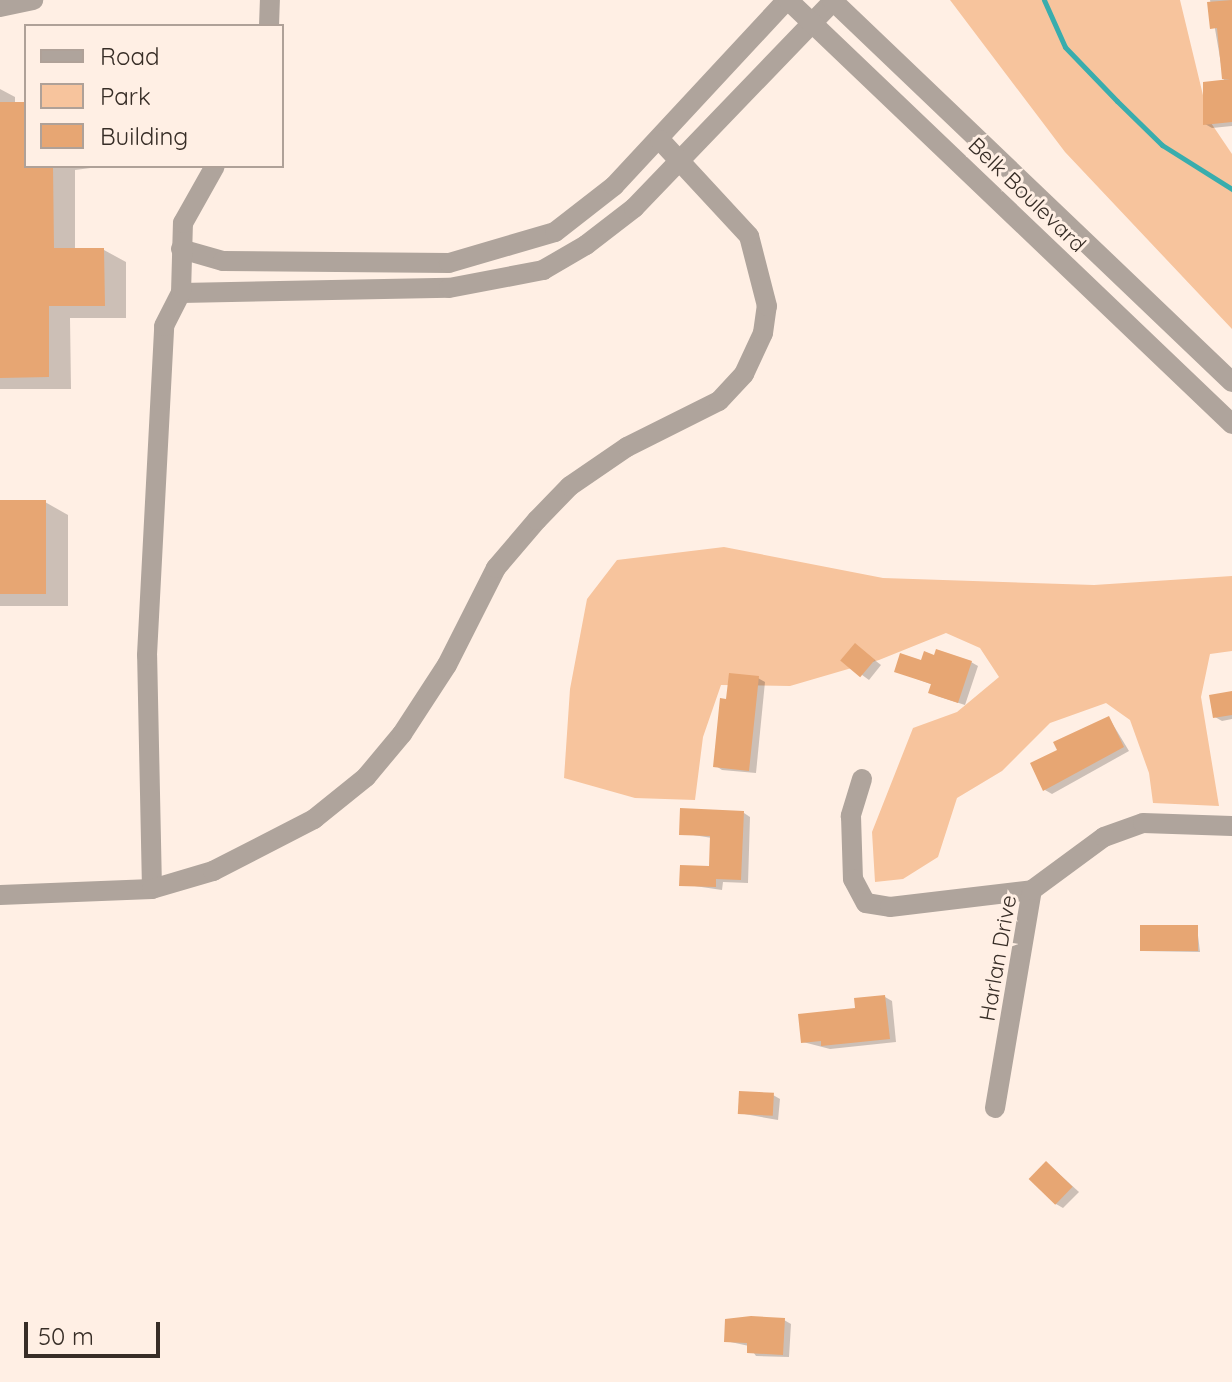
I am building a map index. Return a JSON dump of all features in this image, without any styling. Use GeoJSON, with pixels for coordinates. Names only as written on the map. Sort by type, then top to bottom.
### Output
{"type":"FeatureCollection","features":[{"type":"Feature","properties":{"kind":"street"},"geometry":{"type":"LineString","coordinates":[[0,7],[33,0]]}},
{"type":"Feature","properties":{"kind":"street"},"geometry":{"type":"LineString","coordinates":[[269,24],[270,0]]}},
{"type":"Feature","properties":{"kind":"street"},"geometry":{"type":"LineString","coordinates":[[181,249],[223,261],[449,263],[486,255],[555,232],[584,213],[660,140],[788,0]]}},
{"type":"Feature","properties":{"kind":"street","name":"Belk Boulevard"},"geometry":{"type":"LineString","coordinates":[[788,0],[1232,424]]}},
{"type":"Feature","properties":{"kind":"street"},"geometry":{"type":"LineString","coordinates":[[181,293],[449,288],[543,270],[586,245],[680,162],[833,0]]}},
{"type":"Feature","properties":{"kind":"street","name":"Belk Boulevard"},"geometry":{"type":"LineString","coordinates":[[833,0],[1232,382]]}},
{"type":"Feature","properties":{"kind":"street"},"geometry":{"type":"LineString","coordinates":[[0,895],[152,889],[213,871],[271,845],[314,819],[366,777],[426,699],[496,568],[537,520],[570,486],[627,447],[719,401],[744,374],[763,333],[766,285],[749,236],[660,140]]}},
{"type":"Feature","properties":{"kind":"street"},"geometry":{"type":"LineString","coordinates":[[152,889],[147,655],[151,498],[164,326],[181,293],[183,223],[214,168]]}},
{"type":"Feature","properties":{"kind":"street"},"geometry":{"type":"LineString","coordinates":[[862,779],[851,816],[853,879],[866,903],[890,907],[1032,890]]}},
{"type":"Feature","properties":{"kind":"street","name":"Harlan Drive"},"geometry":{"type":"LineString","coordinates":[[995,1108],[1032,890],[1104,837],[1143,823],[1232,826]]}},
{"type":"Feature","properties":{"kind":"green space"},"geometry":{"type":"Polygon","coordinates":[[[950,0],[1180,0],[1209,120],[1232,154],[1232,329],[1065,152],[950,0]]]}},
{"type":"Feature","properties":{"kind":"green space"},"geometry":{"type":"Polygon","coordinates":[[[724,547],[883,578],[1094,585],[1232,576],[1232,651],[1210,654],[1201,697],[1219,806],[1153,803],[1149,773],[1130,720],[1106,703],[1050,723],[1002,771],[957,798],[938,857],[903,879],[875,882],[872,832],[913,728],[957,712],[999,677],[980,648],[946,633],[879,660],[790,686],[721,685],[703,737],[695,800],[635,798],[564,778],[570,689],[587,599],[617,560],[724,547]]]}},
{"type":"Feature","properties":{"kind":"building"},"geometry":{"type":"Polygon","coordinates":[[[1232,0],[1232,122],[1203,125],[1203,82],[1230,79],[1222,79],[1217,28],[1210,29],[1207,2],[1232,0]]]}},
{"type":"Feature","properties":{"kind":"building"},"geometry":{"type":"Polygon","coordinates":[[[0,102],[24,102],[24,168],[53,168],[54,248],[104,248],[105,306],[49,306],[49,377],[0,378],[0,102]]]}},
{"type":"Feature","properties":{"kind":"building"},"geometry":{"type":"Polygon","coordinates":[[[0,500],[46,500],[46,594],[0,594],[0,500]]]}},
{"type":"Feature","properties":{"kind":"building"},"geometry":{"type":"Polygon","coordinates":[[[855,643],[875,660],[860,677],[840,661],[855,643]]]}},
{"type":"Feature","properties":{"kind":"building"},"geometry":{"type":"Polygon","coordinates":[[[936,649],[972,661],[958,703],[928,693],[931,684],[894,672],[900,653],[921,660],[924,651],[934,655],[936,649]]]}},
{"type":"Feature","properties":{"kind":"building"},"geometry":{"type":"Polygon","coordinates":[[[729,673],[759,676],[749,771],[713,767],[720,698],[726,699],[729,673]]]}},
{"type":"Feature","properties":{"kind":"building"},"geometry":{"type":"Polygon","coordinates":[[[1232,691],[1232,715],[1213,718],[1209,695],[1232,691]]]}},
{"type":"Feature","properties":{"kind":"building"},"geometry":{"type":"Polygon","coordinates":[[[1109,716],[1124,747],[1043,791],[1030,763],[1057,750],[1053,742],[1109,716]]]}},
{"type":"Feature","properties":{"kind":"building"},"geometry":{"type":"Polygon","coordinates":[[[680,808],[744,811],[741,880],[716,879],[716,887],[679,886],[680,865],[709,866],[710,836],[679,835],[680,808]]]}},
{"type":"Feature","properties":{"kind":"building"},"geometry":{"type":"Polygon","coordinates":[[[1140,925],[1198,925],[1198,951],[1140,951],[1140,925]]]}},
{"type":"Feature","properties":{"kind":"building"},"geometry":{"type":"Polygon","coordinates":[[[885,995],[890,1039],[821,1046],[821,1041],[801,1043],[798,1014],[855,1008],[854,998],[885,995]]]}},
{"type":"Feature","properties":{"kind":"building"},"geometry":{"type":"Polygon","coordinates":[[[739,1091],[774,1093],[773,1116],[738,1114],[739,1091]]]}},
{"type":"Feature","properties":{"kind":"building"},"geometry":{"type":"Polygon","coordinates":[[[1046,1161],[1073,1187],[1055,1205],[1029,1179],[1046,1161]]]}},
{"type":"Feature","properties":{"kind":"building"},"geometry":{"type":"Polygon","coordinates":[[[751,1316],[785,1318],[783,1355],[747,1353],[747,1343],[724,1342],[725,1319],[751,1316]]]}},
{"type":"Feature","properties":{"kind":"waterway"},"geometry":{"type":"LineString","coordinates":[[1044,0],[1065,47],[1117,101],[1162,145],[1232,189]]}}]}
